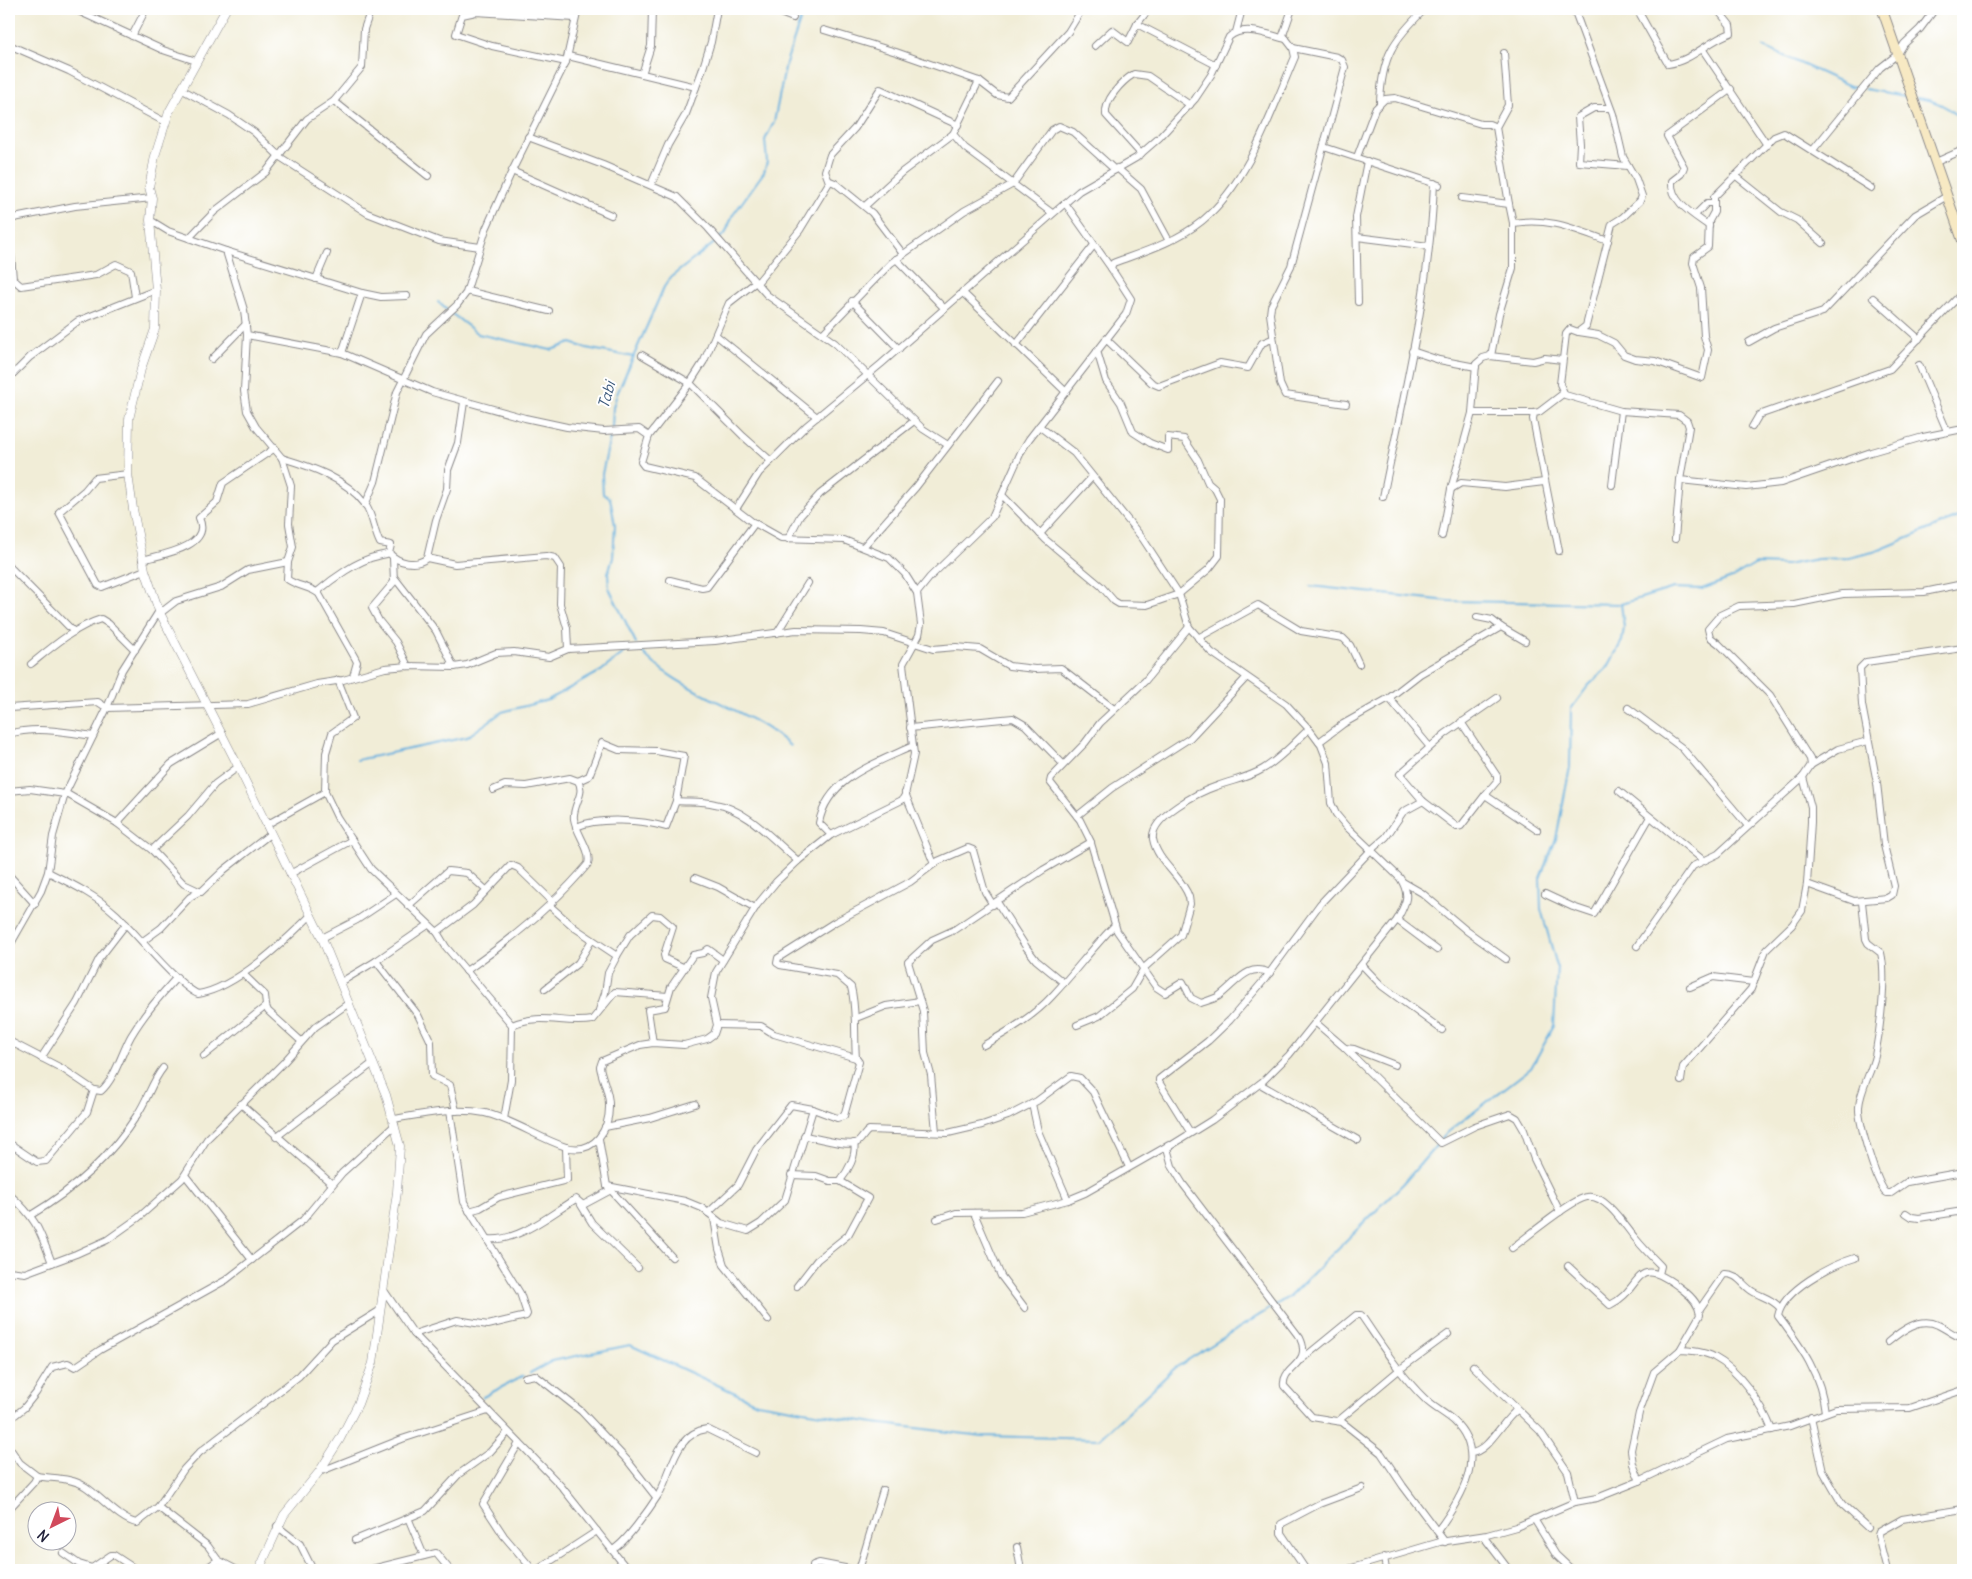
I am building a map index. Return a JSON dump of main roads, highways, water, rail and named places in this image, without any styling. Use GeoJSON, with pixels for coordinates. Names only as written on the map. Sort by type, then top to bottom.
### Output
{"type":"FeatureCollection","features":[{"type":"Feature","properties":{"kind":"main road"},"geometry":{"type":"LineString","coordinates":[[1882,9],[1963,242]]}},
{"type":"Feature","properties":{"kind":"waterway","name":"Tabi"},"geometry":{"type":"LineString","coordinates":[[720,238],[725,234],[733,215],[764,172],[767,162],[765,140],[774,122],[786,63],[804,9]]}},
{"type":"Feature","properties":{"kind":"waterway"},"geometry":{"type":"LineString","coordinates":[[1764,47],[1850,86],[1861,88]]}},
{"type":"Feature","properties":{"kind":"waterway"},"geometry":{"type":"LineString","coordinates":[[1865,89],[1910,97]]}},
{"type":"Feature","properties":{"kind":"waterway"},"geometry":{"type":"LineString","coordinates":[[1917,98],[1942,105],[1963,121]]}},
{"type":"Feature","properties":{"kind":"waterway","name":"Tabi"},"geometry":{"type":"LineString","coordinates":[[612,429],[613,407],[617,394],[664,287],[671,277],[717,241]]}},
{"type":"Feature","properties":{"kind":"waterway"},"geometry":{"type":"LineString","coordinates":[[438,302],[447,310]]}},
{"type":"Feature","properties":{"kind":"waterway"},"geometry":{"type":"LineString","coordinates":[[451,313],[478,334],[551,350],[571,343],[586,348],[634,357]]}},
{"type":"Feature","properties":{"kind":"waterway","name":"Tabi"},"geometry":{"type":"LineString","coordinates":[[611,433],[602,474],[603,494],[610,498],[615,525],[613,558],[608,573],[609,588],[636,643]]}},
{"type":"Feature","properties":{"kind":"waterway"},"geometry":{"type":"LineString","coordinates":[[1310,586],[1448,601],[1621,604],[1674,588],[1702,589],[1732,578],[1756,564],[1786,565],[1817,559],[1849,558],[1877,551],[1963,515]]}},
{"type":"Feature","properties":{"kind":"waterway"},"geometry":{"type":"LineString","coordinates":[[530,1373],[552,1361],[630,1345],[757,1403],[874,1423],[982,1436],[1099,1439],[1175,1368],[1290,1296],[1403,1184],[1448,1132],[1531,1068],[1554,1026],[1557,966],[1541,909],[1540,878],[1556,839],[1570,767],[1571,709],[1588,686],[1608,667],[1622,641],[1624,627],[1621,604]]}},
{"type":"Feature","properties":{"kind":"waterway","name":"Tabi"},"geometry":{"type":"LineString","coordinates":[[638,647],[653,663],[671,676],[754,720],[790,746]]}},
{"type":"Feature","properties":{"kind":"waterway"},"geometry":{"type":"LineString","coordinates":[[357,760],[467,737],[502,712],[548,700],[601,671],[630,648]]}},
{"type":"Feature","properties":{"kind":"waterway"},"geometry":{"type":"LineString","coordinates":[[483,1397],[523,1376]]}}]}
